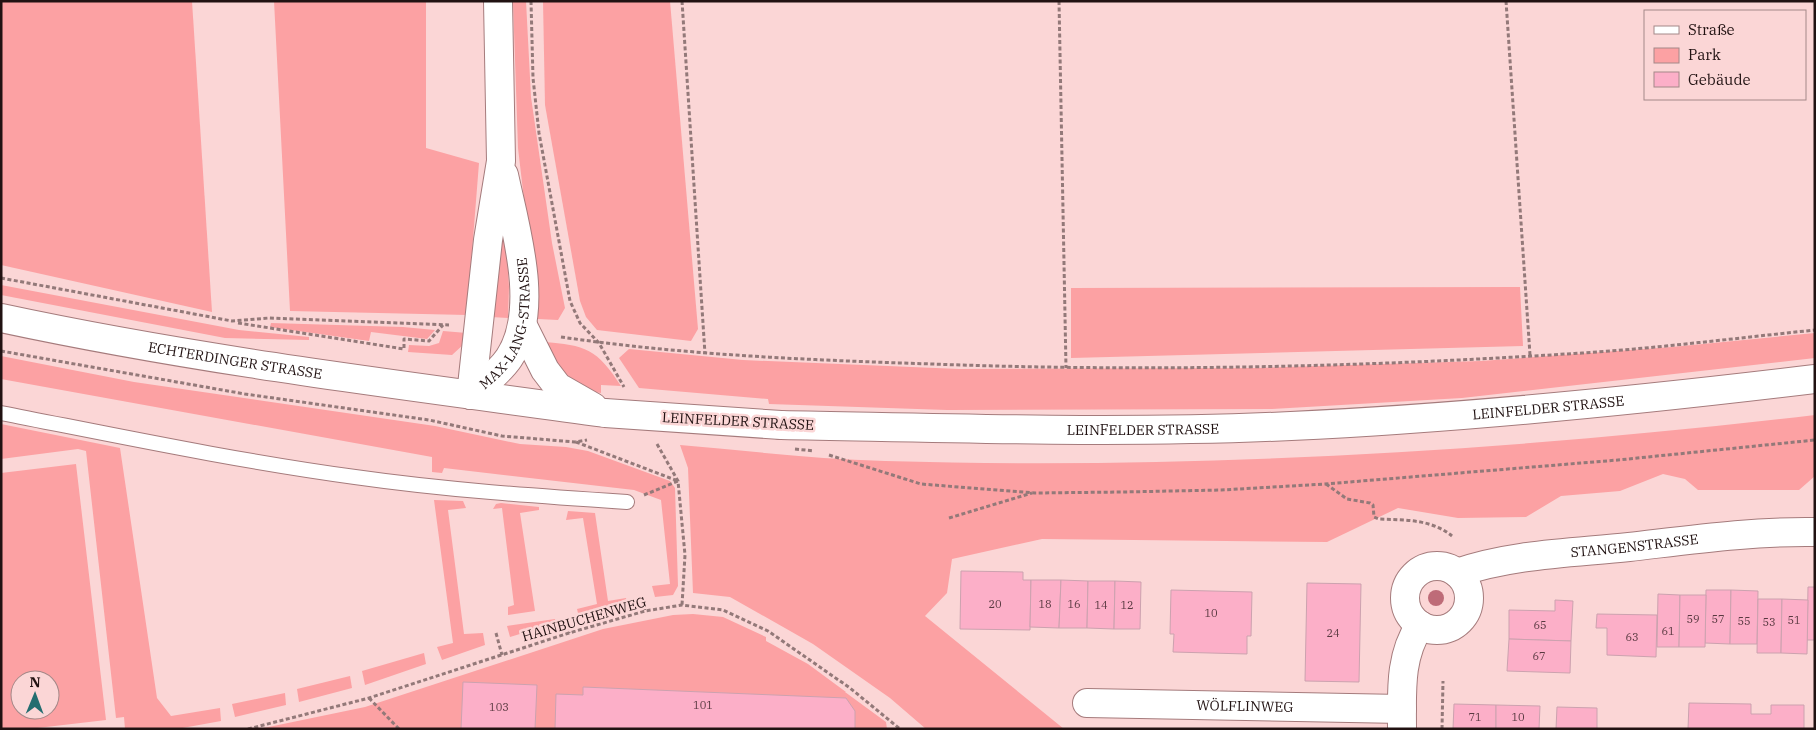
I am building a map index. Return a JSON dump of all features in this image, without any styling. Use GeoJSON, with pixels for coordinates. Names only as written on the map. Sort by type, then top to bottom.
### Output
{"type":"FeatureCollection","features":[{"type":"Feature","properties":{"kind":"main road","name":"MAX-LANG-STRASSE"},"geometry":{"type":"LineString","coordinates":[[470,395],[488,240],[501,161],[498,1]]}},
{"type":"Feature","properties":{"kind":"main road","name":"MAX-LANG-STRASSE"},"geometry":{"type":"LineString","coordinates":[[470,395],[497,374],[510,357],[523,326],[524,296],[518,240],[501,161]]}},
{"type":"Feature","properties":{"kind":"main road","name":"ECHTERDINGER STRASSE"},"geometry":{"type":"LineString","coordinates":[[1,318],[110,340],[242,363],[470,395]]}},
{"type":"Feature","properties":{"kind":"main road"},"geometry":{"type":"LineString","coordinates":[[523,326],[545,370],[558,386],[602,413]]}},
{"type":"Feature","properties":{"kind":"main road","name":"LEINFELDER STRASSE"},"geometry":{"type":"LineString","coordinates":[[470,395],[602,413],[781,425],[1111,430],[1290,426],[1480,414],[1815,379]]}},
{"type":"Feature","properties":{"kind":"main road","name":"STANGENSTRASSE"},"geometry":{"type":"LineString","coordinates":[[1457,573],[1480,565],[1533,557],[1699,540],[1815,532]]}},
{"type":"Feature","properties":{"kind":"main road"},"geometry":{"type":"LineString","coordinates":[[1428,568],[1448,568],[1457,573],[1464,581],[1469,602],[1466,612],[1460,621],[1451,627],[1441,630],[1430,629],[1420,625],[1407,609],[1405,599],[1406,589],[1411,580],[1428,568]]}},
{"type":"Feature","properties":{"kind":"main road"},"geometry":{"type":"LineString","coordinates":[[1402,719],[1403,664],[1407,647],[1420,625]]}},
{"type":"Feature","properties":{"kind":"main road","name":"WÖLFLINWEG"},"geometry":{"type":"LineString","coordinates":[[1087,703],[1402,719]]}},
{"type":"Feature","properties":{"kind":"lane"},"geometry":{"type":"LineString","coordinates":[[1,413],[150,442],[354,477],[414,485],[627,502]]}},
{"type":"Feature","properties":{"kind":"path"},"geometry":{"type":"LineString","coordinates":[[531,1],[533,78],[539,133],[559,249],[570,301],[580,323],[598,343]]}},
{"type":"Feature","properties":{"kind":"path"},"geometry":{"type":"LineString","coordinates":[[682,1],[704,354]]}},
{"type":"Feature","properties":{"kind":"path"},"geometry":{"type":"LineString","coordinates":[[1059,1],[1066,368]]}},
{"type":"Feature","properties":{"kind":"path"},"geometry":{"type":"LineString","coordinates":[[1506,1],[1530,356]]}},
{"type":"Feature","properties":{"kind":"path"},"geometry":{"type":"LineString","coordinates":[[1,278],[268,329],[404,349],[404,339],[429,341],[443,325]]}},
{"type":"Feature","properties":{"kind":"path"},"geometry":{"type":"LineString","coordinates":[[232,321],[269,318],[449,325]]}},
{"type":"Feature","properties":{"kind":"path"},"geometry":{"type":"LineString","coordinates":[[553,336],[598,343],[704,354],[797,360],[1066,368],[1360,363],[1530,356],[1630,349],[1815,330]]}},
{"type":"Feature","properties":{"kind":"path"},"geometry":{"type":"LineString","coordinates":[[814,451],[921,484],[1036,493],[1221,490],[1326,484],[1599,462],[1815,440]]}},
{"type":"Feature","properties":{"kind":"path"},"geometry":{"type":"LineString","coordinates":[[575,442],[678,481]]}},
{"type":"Feature","properties":{"kind":"path"},"geometry":{"type":"LineString","coordinates":[[627,502],[678,481]]}},
{"type":"Feature","properties":{"kind":"path"},"geometry":{"type":"LineString","coordinates":[[678,481],[685,555],[682,605]]}},
{"type":"Feature","properties":{"kind":"path"},"geometry":{"type":"LineString","coordinates":[[1326,484],[1347,498],[1373,505],[1374,517],[1379,519],[1412,520],[1440,526],[1452,536]]}},
{"type":"Feature","properties":{"kind":"path"},"geometry":{"type":"LineString","coordinates":[[949,518],[1036,493]]}},
{"type":"Feature","properties":{"kind":"path"},"geometry":{"type":"LineString","coordinates":[[642,600],[645,612]]}},
{"type":"Feature","properties":{"kind":"path","name":"HAINBUCHENWEG"},"geometry":{"type":"LineString","coordinates":[[248,729],[369,698],[569,632],[645,612],[682,605],[723,610],[768,631],[850,688],[900,729]]}},
{"type":"Feature","properties":{"kind":"path"},"geometry":{"type":"LineString","coordinates":[[568,619],[569,632]]}},
{"type":"Feature","properties":{"kind":"path"},"geometry":{"type":"LineString","coordinates":[[496,633],[502,655]]}},
{"type":"Feature","properties":{"kind":"path"},"geometry":{"type":"LineString","coordinates":[[1442,729],[1443,681]]}},
{"type":"Feature","properties":{"kind":"path"},"geometry":{"type":"LineString","coordinates":[[369,698],[398,729]]}},
{"type":"Feature","properties":{"kind":"green space"},"geometry":{"type":"Polygon","coordinates":[[[1,1],[192,1],[212,312],[1,265],[1,1]]]}},
{"type":"Feature","properties":{"kind":"green space"},"geometry":{"type":"Polygon","coordinates":[[[274,1],[426,1],[426,148],[479,163],[467,315],[290,311],[274,1]]]}},
{"type":"Feature","properties":{"kind":"green space"},"geometry":{"type":"Polygon","coordinates":[[[513,1],[526,1],[531,97],[552,243],[565,308],[558,320],[538,319],[518,148],[513,1]]]}},
{"type":"Feature","properties":{"kind":"green space"},"geometry":{"type":"Polygon","coordinates":[[[543,1],[670,1],[698,329],[691,341],[597,330],[586,317],[580,301],[545,105],[543,1]]]}},
{"type":"Feature","properties":{"kind":"green space"},"geometry":{"type":"Polygon","coordinates":[[[498,240],[506,240],[509,287],[508,318],[491,317],[498,240]]]}},
{"type":"Feature","properties":{"kind":"green space"},"geometry":{"type":"Polygon","coordinates":[[[1,285],[239,330],[309,337],[309,340],[225,338],[1,295],[1,285]]]}},
{"type":"Feature","properties":{"kind":"green space"},"geometry":{"type":"Polygon","coordinates":[[[1520,287],[1523,346],[1071,358],[1071,288],[1520,287]]]}},
{"type":"Feature","properties":{"kind":"green space"},"geometry":{"type":"Polygon","coordinates":[[[271,323],[403,327],[435,330],[427,339],[371,332],[369,341],[270,327],[271,323]]]}},
{"type":"Feature","properties":{"kind":"green space"},"geometry":{"type":"Polygon","coordinates":[[[443,331],[467,333],[464,344],[452,355],[408,352],[409,345],[429,346],[439,343],[443,331]]]}},
{"type":"Feature","properties":{"kind":"green space"},"geometry":{"type":"Polygon","coordinates":[[[1815,333],[1815,358],[1462,398],[1272,409],[947,410],[769,404],[768,399],[639,388],[619,358],[629,349],[743,360],[959,369],[1258,368],[1481,361],[1672,347],[1815,333]]]}},
{"type":"Feature","properties":{"kind":"green space"},"geometry":{"type":"Polygon","coordinates":[[[543,342],[570,345],[589,351],[605,364],[621,386],[601,385],[601,393],[582,390],[566,384],[543,342]]]}},
{"type":"Feature","properties":{"kind":"green space"},"geometry":{"type":"Polygon","coordinates":[[[1,356],[134,382],[435,426],[520,444],[566,447],[588,451],[670,481],[675,488],[678,586],[673,595],[655,597],[652,586],[670,584],[661,500],[634,490],[444,468],[442,473],[432,472],[432,457],[1,379],[1,356]]]}},
{"type":"Feature","properties":{"kind":"green space"},"geometry":{"type":"Polygon","coordinates":[[[1815,415],[1815,476],[1799,490],[1698,490],[1685,479],[1663,474],[1620,491],[1561,496],[1526,517],[1458,518],[1398,508],[1327,542],[1042,539],[952,559],[947,593],[925,616],[1064,729],[926,729],[890,698],[813,644],[730,597],[693,593],[688,468],[680,445],[808,457],[885,461],[1118,463],[1235,460],[1467,448],[1583,439],[1815,415]]]}},
{"type":"Feature","properties":{"kind":"green space"},"geometry":{"type":"Polygon","coordinates":[[[1,424],[120,448],[157,698],[171,716],[220,708],[221,721],[177,729],[125,729],[124,717],[116,718],[86,451],[78,449],[1,459],[1,424]]]}},
{"type":"Feature","properties":{"kind":"green space"},"geometry":{"type":"Polygon","coordinates":[[[76,464],[106,720],[29,729],[1,729],[1,473],[76,464]]]}},
{"type":"Feature","properties":{"kind":"green space"},"geometry":{"type":"Polygon","coordinates":[[[434,500],[463,501],[466,508],[448,510],[464,634],[483,633],[485,645],[442,660],[437,647],[453,643],[434,500]]]}},
{"type":"Feature","properties":{"kind":"green space"},"geometry":{"type":"Polygon","coordinates":[[[496,504],[539,507],[539,510],[520,513],[535,611],[508,615],[508,607],[514,605],[502,508],[493,509],[496,504]]]}},
{"type":"Feature","properties":{"kind":"green space"},"geometry":{"type":"Polygon","coordinates":[[[568,511],[595,513],[608,601],[626,598],[627,604],[579,617],[577,609],[597,604],[583,518],[566,520],[568,511]]]}},
{"type":"Feature","properties":{"kind":"green space"},"geometry":{"type":"Polygon","coordinates":[[[693,614],[723,617],[766,637],[766,641],[808,664],[886,722],[887,729],[259,729],[365,707],[603,629],[673,615],[693,614]]]}},
{"type":"Feature","properties":{"kind":"green space"},"geometry":{"type":"Polygon","coordinates":[[[555,619],[556,623],[510,637],[507,626],[555,619]]]}},
{"type":"Feature","properties":{"kind":"green space"},"geometry":{"type":"Polygon","coordinates":[[[424,653],[426,664],[365,685],[362,671],[424,653]]]}},
{"type":"Feature","properties":{"kind":"green space"},"geometry":{"type":"Polygon","coordinates":[[[350,676],[352,688],[299,702],[297,689],[350,676]]]}},
{"type":"Feature","properties":{"kind":"green space"},"geometry":{"type":"Polygon","coordinates":[[[285,693],[286,705],[235,717],[232,704],[285,693]]]}},
{"type":"Feature","properties":{"kind":"building"},"geometry":{"type":"Polygon","coordinates":[[[961,571],[1023,572],[1023,580],[1031,580],[1030,630],[960,629],[961,571]]]}},
{"type":"Feature","properties":{"kind":"building"},"geometry":{"type":"Polygon","coordinates":[[[1031,580],[1061,580],[1059,628],[1030,627],[1031,580]]]}},
{"type":"Feature","properties":{"kind":"building"},"geometry":{"type":"Polygon","coordinates":[[[1061,580],[1088,581],[1087,628],[1059,628],[1061,580]]]}},
{"type":"Feature","properties":{"kind":"building"},"geometry":{"type":"Polygon","coordinates":[[[1088,581],[1115,581],[1114,629],[1087,628],[1088,581]]]}},
{"type":"Feature","properties":{"kind":"building"},"geometry":{"type":"Polygon","coordinates":[[[1115,581],[1141,582],[1140,629],[1114,629],[1115,581]]]}},
{"type":"Feature","properties":{"kind":"building"},"geometry":{"type":"Polygon","coordinates":[[[1307,583],[1361,584],[1359,682],[1305,681],[1307,583]]]}},
{"type":"Feature","properties":{"kind":"building"},"geometry":{"type":"Polygon","coordinates":[[[1808,587],[1815,587],[1815,640],[1807,640],[1808,587]]]}},
{"type":"Feature","properties":{"kind":"building"},"geometry":{"type":"Polygon","coordinates":[[[1171,590],[1252,592],[1251,636],[1247,636],[1247,654],[1173,652],[1174,634],[1170,634],[1171,590]]]}},
{"type":"Feature","properties":{"kind":"building"},"geometry":{"type":"Polygon","coordinates":[[[1706,590],[1731,590],[1730,644],[1705,643],[1706,590]]]}},
{"type":"Feature","properties":{"kind":"building"},"geometry":{"type":"Polygon","coordinates":[[[1731,590],[1758,591],[1757,644],[1730,644],[1731,590]]]}},
{"type":"Feature","properties":{"kind":"building"},"geometry":{"type":"Polygon","coordinates":[[[1658,594],[1680,595],[1679,647],[1657,647],[1658,594]]]}},
{"type":"Feature","properties":{"kind":"building"},"geometry":{"type":"Polygon","coordinates":[[[1680,595],[1706,595],[1705,647],[1679,647],[1680,595]]]}},
{"type":"Feature","properties":{"kind":"building"},"geometry":{"type":"Polygon","coordinates":[[[1758,599],[1782,599],[1781,653],[1757,653],[1758,599]]]}},
{"type":"Feature","properties":{"kind":"building"},"geometry":{"type":"Polygon","coordinates":[[[1782,599],[1808,600],[1807,654],[1781,653],[1782,599]]]}},
{"type":"Feature","properties":{"kind":"building"},"geometry":{"type":"Polygon","coordinates":[[[1555,600],[1573,601],[1571,641],[1509,639],[1509,610],[1555,611],[1555,600]]]}},
{"type":"Feature","properties":{"kind":"building"},"geometry":{"type":"Polygon","coordinates":[[[1597,614],[1657,615],[1656,657],[1607,655],[1607,628],[1596,628],[1597,614]]]}},
{"type":"Feature","properties":{"kind":"building"},"geometry":{"type":"Polygon","coordinates":[[[1509,639],[1571,641],[1570,673],[1507,671],[1509,639]]]}},
{"type":"Feature","properties":{"kind":"building"},"geometry":{"type":"Polygon","coordinates":[[[463,682],[537,685],[535,729],[461,729],[463,682]]]}},
{"type":"Feature","properties":{"kind":"building"},"geometry":{"type":"Polygon","coordinates":[[[583,687],[846,698],[855,711],[855,729],[555,729],[556,694],[583,695],[583,687]]]}},
{"type":"Feature","properties":{"kind":"building"},"geometry":{"type":"Polygon","coordinates":[[[1689,703],[1751,704],[1751,714],[1771,714],[1771,705],[1804,705],[1804,729],[1688,729],[1689,703]]]}},
{"type":"Feature","properties":{"kind":"building"},"geometry":{"type":"Polygon","coordinates":[[[1454,704],[1496,705],[1496,729],[1453,729],[1454,704]]]}},
{"type":"Feature","properties":{"kind":"building"},"geometry":{"type":"Polygon","coordinates":[[[1496,705],[1540,706],[1539,729],[1496,729],[1496,705]]]}},
{"type":"Feature","properties":{"kind":"building"},"geometry":{"type":"Polygon","coordinates":[[[1557,707],[1597,708],[1597,729],[1556,729],[1557,707]]]}}]}
